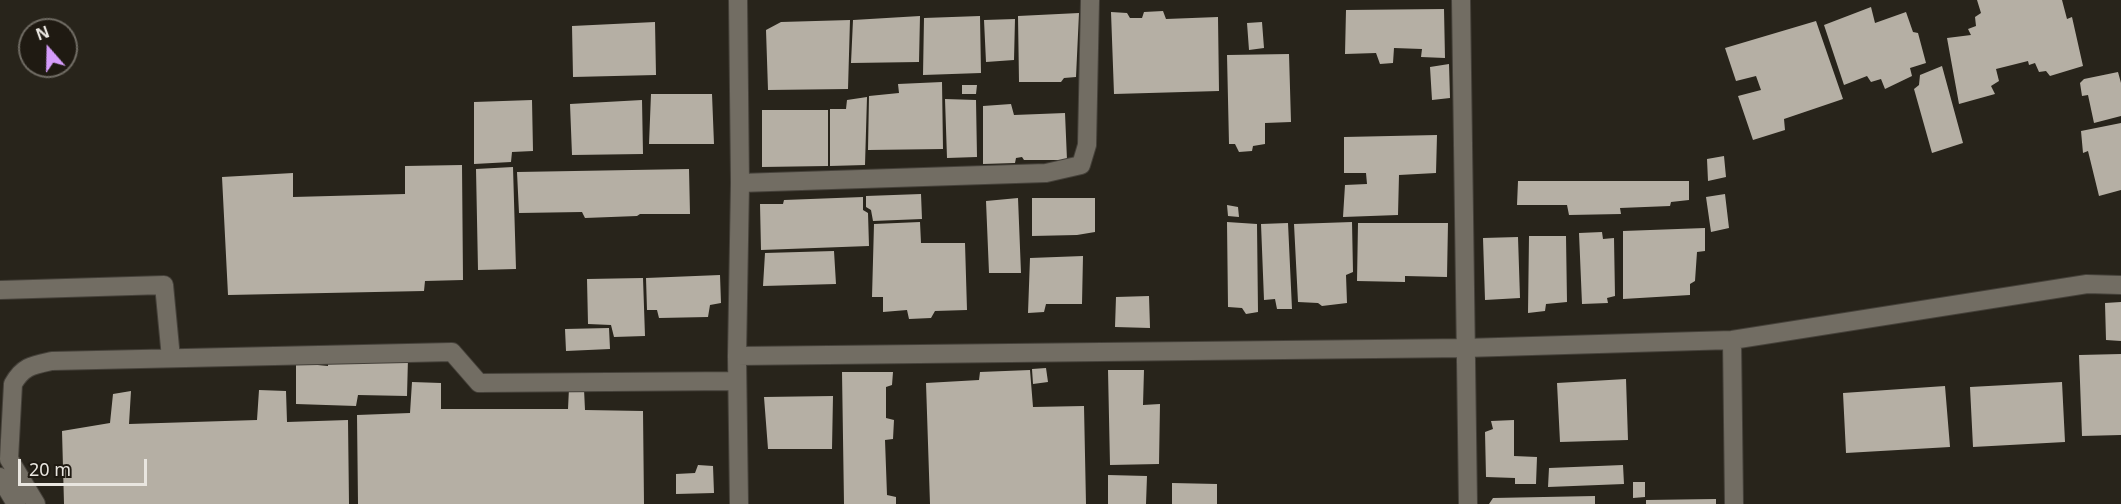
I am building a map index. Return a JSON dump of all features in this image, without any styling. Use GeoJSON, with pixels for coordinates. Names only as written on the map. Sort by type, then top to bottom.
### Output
{"type":"FeatureCollection","features":[{"type":"Feature","properties":{"kind":"street"},"geometry":{"type":"LineString","coordinates":[[738,0],[739,504]]}},
{"type":"Feature","properties":{"kind":"street"},"geometry":{"type":"LineString","coordinates":[[740,183],[1046,173],[1081,165],[1087,145],[1090,0]]}},
{"type":"Feature","properties":{"kind":"street"},"geometry":{"type":"LineString","coordinates":[[1461,0],[1468,504]]}},
{"type":"Feature","properties":{"kind":"street"},"geometry":{"type":"LineString","coordinates":[[737,356],[1465,348],[1732,340],[2087,284],[2121,285]]}},
{"type":"Feature","properties":{"kind":"street"},"geometry":{"type":"LineString","coordinates":[[0,290],[164,285],[171,358]]}},
{"type":"Feature","properties":{"kind":"street"},"geometry":{"type":"LineString","coordinates":[[1732,340],[1734,504]]}},
{"type":"Feature","properties":{"kind":"street"},"geometry":{"type":"LineString","coordinates":[[36,504],[9,459],[13,384],[19,374],[31,365],[52,361],[452,352],[479,383],[737,381]]}},
{"type":"Feature","properties":{"kind":"street"},"geometry":{"type":"LineString","coordinates":[[0,477],[16,504]]}},
{"type":"Feature","properties":{"kind":"building"},"geometry":{"type":"Polygon","coordinates":[[[1977,0],[2062,0],[2067,19],[2072,17],[2083,66],[2050,76],[2046,71],[2039,72],[2035,63],[2029,65],[2028,61],[1996,69],[1999,81],[1991,86],[1995,94],[1959,104],[1947,38],[1971,35],[1968,29],[1976,26],[1975,17],[1981,13],[1977,0]]]}},
{"type":"Feature","properties":{"kind":"building"},"geometry":{"type":"Polygon","coordinates":[[[1871,7],[1875,23],[1906,12],[1913,32],[1918,33],[1926,63],[1910,68],[1912,76],[1885,89],[1881,79],[1871,82],[1867,76],[1844,85],[1824,25],[1871,7]]]}},
{"type":"Feature","properties":{"kind":"building"},"geometry":{"type":"Polygon","coordinates":[[[1444,9],[1445,58],[1421,57],[1422,49],[1394,48],[1393,63],[1380,64],[1376,53],[1345,54],[1346,10],[1444,9]]]}},
{"type":"Feature","properties":{"kind":"building"},"geometry":{"type":"Polygon","coordinates":[[[1163,11],[1166,19],[1218,17],[1219,91],[1114,94],[1111,12],[1127,13],[1130,18],[1142,18],[1144,12],[1163,11]]]}},
{"type":"Feature","properties":{"kind":"building"},"geometry":{"type":"Polygon","coordinates":[[[1079,13],[1076,77],[1064,78],[1061,82],[1019,82],[1018,16],[1079,13]]]}},
{"type":"Feature","properties":{"kind":"building"},"geometry":{"type":"Polygon","coordinates":[[[920,16],[919,62],[851,63],[853,20],[920,16]]]}},
{"type":"Feature","properties":{"kind":"building"},"geometry":{"type":"Polygon","coordinates":[[[980,16],[981,73],[923,75],[924,18],[980,16]]]}},
{"type":"Feature","properties":{"kind":"building"},"geometry":{"type":"Polygon","coordinates":[[[1015,19],[1014,60],[986,62],[984,20],[1015,19]]]}},
{"type":"Feature","properties":{"kind":"building"},"geometry":{"type":"Polygon","coordinates":[[[850,20],[848,89],[768,90],[766,30],[781,22],[850,20]]]}},
{"type":"Feature","properties":{"kind":"building"},"geometry":{"type":"Polygon","coordinates":[[[1816,21],[1843,99],[1784,119],[1785,130],[1753,140],[1738,96],[1761,90],[1756,76],[1736,81],[1725,48],[1816,21]]]}},
{"type":"Feature","properties":{"kind":"building"},"geometry":{"type":"Polygon","coordinates":[[[655,22],[656,75],[573,77],[572,26],[655,22]]]}},
{"type":"Feature","properties":{"kind":"building"},"geometry":{"type":"Polygon","coordinates":[[[1262,22],[1264,48],[1249,50],[1247,23],[1262,22]]]}},
{"type":"Feature","properties":{"kind":"building"},"geometry":{"type":"Polygon","coordinates":[[[1289,54],[1291,122],[1265,123],[1265,144],[1253,146],[1252,151],[1239,152],[1235,144],[1229,144],[1227,55],[1289,54]]]}},
{"type":"Feature","properties":{"kind":"building"},"geometry":{"type":"Polygon","coordinates":[[[1449,64],[1450,98],[1432,100],[1430,67],[1449,64]]]}},
{"type":"Feature","properties":{"kind":"building"},"geometry":{"type":"Polygon","coordinates":[[[1942,66],[1963,143],[1932,153],[1914,89],[1919,85],[1920,75],[1942,66]]]}},
{"type":"Feature","properties":{"kind":"building"},"geometry":{"type":"Polygon","coordinates":[[[2118,72],[2121,83],[2121,116],[2094,123],[2088,95],[2082,96],[2080,83],[2084,79],[2118,72]]]}},
{"type":"Feature","properties":{"kind":"building"},"geometry":{"type":"Polygon","coordinates":[[[942,82],[943,149],[868,150],[869,96],[899,93],[898,84],[942,82]]]}},
{"type":"Feature","properties":{"kind":"building"},"geometry":{"type":"Polygon","coordinates":[[[962,85],[977,85],[976,94],[962,94],[962,85]]]}},
{"type":"Feature","properties":{"kind":"building"},"geometry":{"type":"Polygon","coordinates":[[[651,94],[712,94],[714,144],[649,144],[651,94]]]}},
{"type":"Feature","properties":{"kind":"building"},"geometry":{"type":"Polygon","coordinates":[[[867,97],[865,165],[830,166],[830,109],[846,109],[847,100],[867,97]]]}},
{"type":"Feature","properties":{"kind":"building"},"geometry":{"type":"Polygon","coordinates":[[[945,99],[976,100],[977,157],[947,158],[945,99]]]}},
{"type":"Feature","properties":{"kind":"building"},"geometry":{"type":"Polygon","coordinates":[[[532,100],[533,151],[512,152],[511,162],[474,164],[474,102],[532,100]]]}},
{"type":"Feature","properties":{"kind":"building"},"geometry":{"type":"Polygon","coordinates":[[[642,100],[643,154],[572,155],[570,104],[642,100]]]}},
{"type":"Feature","properties":{"kind":"building"},"geometry":{"type":"Polygon","coordinates":[[[1011,104],[1014,115],[1065,113],[1067,160],[1024,160],[1022,157],[1016,158],[1015,163],[983,164],[983,106],[1011,104]]]}},
{"type":"Feature","properties":{"kind":"building"},"geometry":{"type":"Polygon","coordinates":[[[762,110],[828,110],[828,166],[762,167],[762,110]]]}},
{"type":"Feature","properties":{"kind":"building"},"geometry":{"type":"Polygon","coordinates":[[[2121,123],[2121,190],[2099,196],[2088,151],[2083,153],[2081,131],[2121,123]]]}},
{"type":"Feature","properties":{"kind":"building"},"geometry":{"type":"Polygon","coordinates":[[[1437,135],[1436,173],[1399,175],[1398,215],[1343,217],[1345,185],[1367,184],[1366,173],[1344,173],[1344,137],[1437,135]]]}},
{"type":"Feature","properties":{"kind":"building"},"geometry":{"type":"Polygon","coordinates":[[[1724,156],[1726,177],[1708,181],[1707,159],[1724,156]]]}},
{"type":"Feature","properties":{"kind":"building"},"geometry":{"type":"Polygon","coordinates":[[[462,165],[463,280],[425,281],[424,291],[228,295],[222,177],[293,173],[293,197],[405,194],[405,166],[462,165]]]}},
{"type":"Feature","properties":{"kind":"building"},"geometry":{"type":"Polygon","coordinates":[[[513,167],[516,269],[478,270],[476,169],[513,167]]]}},
{"type":"Feature","properties":{"kind":"building"},"geometry":{"type":"Polygon","coordinates":[[[689,169],[690,214],[640,214],[585,218],[582,212],[519,213],[517,172],[689,169]]]}},
{"type":"Feature","properties":{"kind":"building"},"geometry":{"type":"Polygon","coordinates":[[[1518,181],[1689,181],[1689,200],[1671,202],[1670,206],[1620,208],[1621,214],[1569,215],[1567,205],[1517,205],[1518,181]]]}},
{"type":"Feature","properties":{"kind":"building"},"geometry":{"type":"Polygon","coordinates":[[[921,194],[922,219],[873,221],[871,210],[866,207],[866,196],[921,194]]]}},
{"type":"Feature","properties":{"kind":"building"},"geometry":{"type":"Polygon","coordinates":[[[1725,194],[1729,228],[1711,232],[1706,197],[1725,194]]]}},
{"type":"Feature","properties":{"kind":"building"},"geometry":{"type":"Polygon","coordinates":[[[863,197],[863,210],[868,213],[869,246],[761,250],[760,204],[783,204],[784,200],[863,197]]]}},
{"type":"Feature","properties":{"kind":"building"},"geometry":{"type":"Polygon","coordinates":[[[1018,198],[1021,273],[989,273],[986,201],[1018,198]]]}},
{"type":"Feature","properties":{"kind":"building"},"geometry":{"type":"Polygon","coordinates":[[[1032,198],[1095,198],[1095,232],[1077,235],[1032,236],[1032,198]]]}},
{"type":"Feature","properties":{"kind":"building"},"geometry":{"type":"Polygon","coordinates":[[[1227,205],[1238,207],[1239,217],[1228,216],[1227,205]]]}},
{"type":"Feature","properties":{"kind":"building"},"geometry":{"type":"Polygon","coordinates":[[[920,222],[921,243],[965,243],[967,310],[935,311],[931,318],[909,319],[907,310],[883,312],[883,297],[872,297],[874,224],[920,222]]]}},
{"type":"Feature","properties":{"kind":"building"},"geometry":{"type":"Polygon","coordinates":[[[1227,222],[1257,224],[1258,312],[1246,314],[1242,308],[1228,307],[1227,222]]]}},
{"type":"Feature","properties":{"kind":"building"},"geometry":{"type":"Polygon","coordinates":[[[1352,222],[1353,272],[1346,275],[1347,303],[1322,306],[1318,303],[1298,302],[1294,224],[1352,222]]]}},
{"type":"Feature","properties":{"kind":"building"},"geometry":{"type":"Polygon","coordinates":[[[1288,223],[1292,309],[1277,309],[1275,299],[1264,300],[1261,224],[1288,223]]]}},
{"type":"Feature","properties":{"kind":"building"},"geometry":{"type":"Polygon","coordinates":[[[1358,223],[1448,223],[1447,277],[1405,276],[1405,282],[1357,281],[1358,223]]]}},
{"type":"Feature","properties":{"kind":"building"},"geometry":{"type":"Polygon","coordinates":[[[1705,228],[1705,251],[1697,252],[1695,281],[1690,284],[1690,295],[1623,299],[1623,231],[1705,228]]]}},
{"type":"Feature","properties":{"kind":"building"},"geometry":{"type":"Polygon","coordinates":[[[1602,232],[1603,239],[1614,238],[1615,296],[1607,298],[1608,303],[1582,304],[1579,233],[1602,232]]]}},
{"type":"Feature","properties":{"kind":"building"},"geometry":{"type":"Polygon","coordinates":[[[1529,236],[1566,236],[1567,302],[1546,304],[1545,311],[1528,313],[1529,236]]]}},
{"type":"Feature","properties":{"kind":"building"},"geometry":{"type":"Polygon","coordinates":[[[1518,237],[1520,298],[1485,300],[1483,238],[1518,237]]]}},
{"type":"Feature","properties":{"kind":"building"},"geometry":{"type":"Polygon","coordinates":[[[834,251],[836,284],[763,286],[765,253],[834,251]]]}},
{"type":"Feature","properties":{"kind":"building"},"geometry":{"type":"Polygon","coordinates":[[[1083,256],[1082,304],[1046,304],[1044,312],[1028,313],[1030,258],[1083,256]]]}},
{"type":"Feature","properties":{"kind":"building"},"geometry":{"type":"Polygon","coordinates":[[[720,275],[721,303],[710,305],[708,317],[659,318],[657,310],[647,310],[646,278],[720,275]]]}},
{"type":"Feature","properties":{"kind":"building"},"geometry":{"type":"Polygon","coordinates":[[[643,278],[645,336],[614,337],[611,325],[588,324],[587,279],[643,278]]]}},
{"type":"Feature","properties":{"kind":"building"},"geometry":{"type":"Polygon","coordinates":[[[1149,296],[1150,328],[1115,327],[1116,297],[1149,296]]]}},
{"type":"Feature","properties":{"kind":"building"},"geometry":{"type":"Polygon","coordinates":[[[2121,302],[2121,341],[2106,340],[2105,303],[2121,302]]]}},
{"type":"Feature","properties":{"kind":"building"},"geometry":{"type":"Polygon","coordinates":[[[609,328],[610,349],[566,351],[565,329],[609,328]]]}},
{"type":"Feature","properties":{"kind":"building"},"geometry":{"type":"Polygon","coordinates":[[[2121,354],[2121,435],[2082,436],[2079,355],[2121,354]]]}},
{"type":"Feature","properties":{"kind":"building"},"geometry":{"type":"Polygon","coordinates":[[[408,358],[407,396],[358,395],[356,406],[296,404],[296,363],[328,366],[328,359],[408,358]]]}},
{"type":"Feature","properties":{"kind":"building"},"geometry":{"type":"Polygon","coordinates":[[[1046,368],[1048,382],[1033,384],[1032,369],[1046,368]]]}},
{"type":"Feature","properties":{"kind":"building"},"geometry":{"type":"Polygon","coordinates":[[[1030,370],[1033,407],[1084,406],[1086,504],[930,504],[926,383],[979,380],[980,372],[1030,370]]]}},
{"type":"Feature","properties":{"kind":"building"},"geometry":{"type":"Polygon","coordinates":[[[1108,370],[1144,370],[1143,405],[1160,404],[1159,464],[1110,465],[1108,370]]]}},
{"type":"Feature","properties":{"kind":"building"},"geometry":{"type":"Polygon","coordinates":[[[842,372],[893,372],[892,385],[886,387],[886,418],[894,420],[893,439],[885,440],[887,495],[896,497],[896,504],[844,504],[842,372]]]}},
{"type":"Feature","properties":{"kind":"building"},"geometry":{"type":"Polygon","coordinates":[[[1626,379],[1628,440],[1560,442],[1557,383],[1626,379]]]}},
{"type":"Feature","properties":{"kind":"building"},"geometry":{"type":"Polygon","coordinates":[[[412,382],[441,383],[441,409],[568,409],[569,388],[584,389],[585,410],[643,411],[644,504],[358,504],[357,415],[410,413],[412,382]]]}},
{"type":"Feature","properties":{"kind":"building"},"geometry":{"type":"Polygon","coordinates":[[[2062,382],[2065,442],[1973,447],[1970,387],[2062,382]]]}},
{"type":"Feature","properties":{"kind":"building"},"geometry":{"type":"Polygon","coordinates":[[[1945,386],[1950,447],[1846,453],[1843,393],[1945,386]]]}},
{"type":"Feature","properties":{"kind":"building"},"geometry":{"type":"Polygon","coordinates":[[[259,390],[286,391],[287,422],[348,420],[349,504],[64,504],[62,431],[110,423],[113,394],[131,391],[129,424],[257,420],[259,390]]]}},
{"type":"Feature","properties":{"kind":"building"},"geometry":{"type":"Polygon","coordinates":[[[833,396],[832,449],[768,449],[764,397],[833,396]]]}},
{"type":"Feature","properties":{"kind":"building"},"geometry":{"type":"Polygon","coordinates":[[[1514,420],[1514,456],[1537,457],[1536,484],[1515,484],[1515,478],[1486,477],[1485,432],[1493,429],[1491,421],[1514,420]]]}},
{"type":"Feature","properties":{"kind":"building"},"geometry":{"type":"Polygon","coordinates":[[[698,465],[713,466],[714,493],[676,494],[676,474],[695,473],[698,465]]]}},
{"type":"Feature","properties":{"kind":"building"},"geometry":{"type":"Polygon","coordinates":[[[1623,465],[1624,484],[1548,487],[1549,468],[1623,465]]]}},
{"type":"Feature","properties":{"kind":"building"},"geometry":{"type":"Polygon","coordinates":[[[1108,475],[1147,476],[1146,504],[1108,504],[1108,475]]]}},
{"type":"Feature","properties":{"kind":"building"},"geometry":{"type":"Polygon","coordinates":[[[1633,482],[1645,482],[1645,497],[1633,498],[1633,482]]]}},
{"type":"Feature","properties":{"kind":"building"},"geometry":{"type":"Polygon","coordinates":[[[1172,483],[1217,484],[1217,504],[1172,504],[1172,483]]]}},
{"type":"Feature","properties":{"kind":"building"},"geometry":{"type":"Polygon","coordinates":[[[1595,496],[1595,504],[1489,504],[1493,498],[1595,496]]]}},
{"type":"Feature","properties":{"kind":"building"},"geometry":{"type":"Polygon","coordinates":[[[1716,499],[1716,504],[1646,504],[1646,500],[1716,499]]]}}]}
